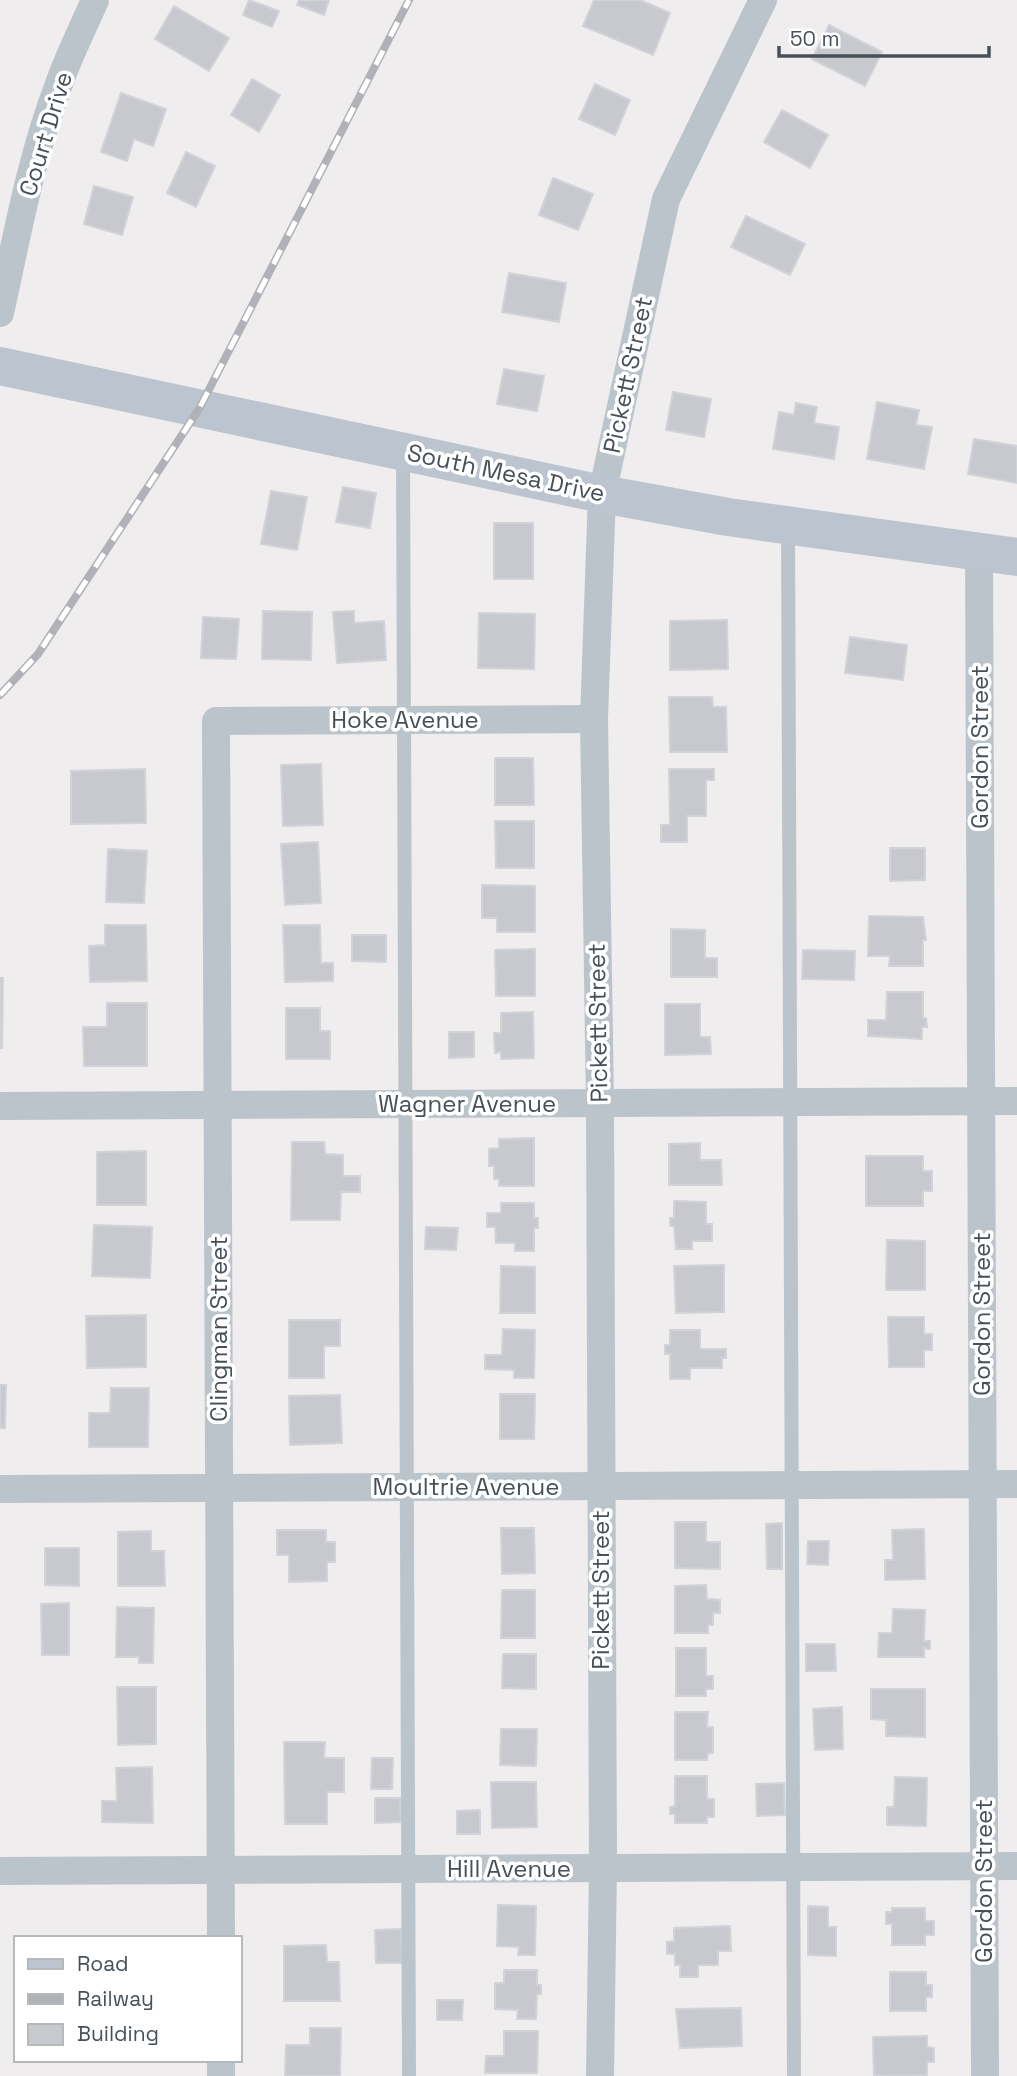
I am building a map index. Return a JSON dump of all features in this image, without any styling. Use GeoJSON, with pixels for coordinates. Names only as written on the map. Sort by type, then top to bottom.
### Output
{"type":"FeatureCollection","features":[{"type":"Feature","properties":{"kind":"main road","name":"South Mesa Drive"},"geometry":{"type":"LineString","coordinates":[[0,366],[602,494],[788,527],[1017,557]]}},
{"type":"Feature","properties":{"kind":"street","name":"Court Drive"},"geometry":{"type":"LineString","coordinates":[[0,313],[41,139],[58,84],[96,0]]}},
{"type":"Feature","properties":{"kind":"street","name":"Pickett Street"},"geometry":{"type":"LineString","coordinates":[[600,2076],[603,1868],[600,1104],[594,719],[602,494],[666,199],[763,0]]}},
{"type":"Feature","properties":{"kind":"street","name":"Gordon Street"},"geometry":{"type":"LineString","coordinates":[[979,552],[985,2076]]}},
{"type":"Feature","properties":{"kind":"street","name":"Hoke Avenue"},"geometry":{"type":"LineString","coordinates":[[216,721],[594,719]]}},
{"type":"Feature","properties":{"kind":"street","name":"Clingman Street"},"geometry":{"type":"LineString","coordinates":[[216,721],[221,1936]]}},
{"type":"Feature","properties":{"kind":"street","name":"Wagner Avenue"},"geometry":{"type":"LineString","coordinates":[[0,1107],[1017,1101]]}},
{"type":"Feature","properties":{"kind":"street","name":"Moultrie Avenue"},"geometry":{"type":"LineString","coordinates":[[0,1489],[1017,1484]]}},
{"type":"Feature","properties":{"kind":"street","name":"Hill Avenue"},"geometry":{"type":"LineString","coordinates":[[0,1871],[1017,1866]]}},
{"type":"Feature","properties":{"kind":"lane"},"geometry":{"type":"LineString","coordinates":[[403,452],[409,2076]]}},
{"type":"Feature","properties":{"kind":"lane"},"geometry":{"type":"LineString","coordinates":[[788,527],[794,2076]]}},
{"type":"Feature","properties":{"kind":"building"},"geometry":{"type":"Polygon","coordinates":[[[249,0],[279,11],[272,27],[243,15],[249,0]]]}},
{"type":"Feature","properties":{"kind":"building"},"geometry":{"type":"Polygon","coordinates":[[[299,0],[329,0],[324,15],[297,5],[299,0]]]}},
{"type":"Feature","properties":{"kind":"building"},"geometry":{"type":"Polygon","coordinates":[[[594,0],[640,0],[670,13],[653,55],[583,26],[594,0]]]}},
{"type":"Feature","properties":{"kind":"building"},"geometry":{"type":"Polygon","coordinates":[[[174,6],[229,38],[209,71],[155,39],[174,6]]]}},
{"type":"Feature","properties":{"kind":"building"},"geometry":{"type":"Polygon","coordinates":[[[829,25],[882,52],[865,86],[812,59],[829,25]]]}},
{"type":"Feature","properties":{"kind":"building"},"geometry":{"type":"Polygon","coordinates":[[[252,79],[280,95],[259,132],[231,115],[252,79]]]}},
{"type":"Feature","properties":{"kind":"building"},"geometry":{"type":"Polygon","coordinates":[[[595,84],[630,100],[615,135],[579,119],[595,84]]]}},
{"type":"Feature","properties":{"kind":"building"},"geometry":{"type":"Polygon","coordinates":[[[121,93],[166,109],[153,146],[134,139],[127,161],[101,152],[121,93]]]}},
{"type":"Feature","properties":{"kind":"building"},"geometry":{"type":"Polygon","coordinates":[[[782,110],[828,135],[810,168],[764,142],[782,110]]]}},
{"type":"Feature","properties":{"kind":"building"},"geometry":{"type":"Polygon","coordinates":[[[186,152],[215,166],[196,207],[167,193],[186,152]]]}},
{"type":"Feature","properties":{"kind":"building"},"geometry":{"type":"Polygon","coordinates":[[[553,178],[593,194],[578,230],[539,215],[553,178]]]}},
{"type":"Feature","properties":{"kind":"building"},"geometry":{"type":"Polygon","coordinates":[[[94,186],[133,197],[122,235],[84,224],[94,186]]]}},
{"type":"Feature","properties":{"kind":"building"},"geometry":{"type":"Polygon","coordinates":[[[746,216],[805,244],[790,275],[731,247],[746,216]]]}},
{"type":"Feature","properties":{"kind":"building"},"geometry":{"type":"Polygon","coordinates":[[[509,273],[566,283],[559,322],[502,312],[509,273]]]}},
{"type":"Feature","properties":{"kind":"building"},"geometry":{"type":"Polygon","coordinates":[[[504,369],[544,376],[537,411],[497,404],[504,369]]]}},
{"type":"Feature","properties":{"kind":"building"},"geometry":{"type":"Polygon","coordinates":[[[673,392],[711,399],[704,437],[666,430],[673,392]]]}},
{"type":"Feature","properties":{"kind":"building"},"geometry":{"type":"Polygon","coordinates":[[[877,402],[919,410],[916,425],[932,427],[924,469],[867,459],[877,402]]]}},
{"type":"Feature","properties":{"kind":"building"},"geometry":{"type":"Polygon","coordinates":[[[796,403],[817,407],[814,423],[839,427],[834,459],[773,449],[779,412],[794,415],[796,403]]]}},
{"type":"Feature","properties":{"kind":"building"},"geometry":{"type":"Polygon","coordinates":[[[974,439],[1017,446],[1017,483],[968,474],[974,439]]]}},
{"type":"Feature","properties":{"kind":"building"},"geometry":{"type":"Polygon","coordinates":[[[343,487],[376,493],[370,528],[336,522],[343,487]]]}},
{"type":"Feature","properties":{"kind":"building"},"geometry":{"type":"Polygon","coordinates":[[[271,491],[307,497],[297,550],[261,544],[271,491]]]}},
{"type":"Feature","properties":{"kind":"building"},"geometry":{"type":"Polygon","coordinates":[[[494,523],[533,523],[533,579],[494,579],[494,523]]]}},
{"type":"Feature","properties":{"kind":"building"},"geometry":{"type":"Polygon","coordinates":[[[263,611],[312,612],[311,660],[262,659],[263,611]]]}},
{"type":"Feature","properties":{"kind":"building"},"geometry":{"type":"Polygon","coordinates":[[[354,611],[354,623],[384,621],[386,660],[337,663],[333,612],[354,611]]]}},
{"type":"Feature","properties":{"kind":"building"},"geometry":{"type":"Polygon","coordinates":[[[479,613],[535,614],[534,669],[478,668],[479,613]]]}},
{"type":"Feature","properties":{"kind":"building"},"geometry":{"type":"Polygon","coordinates":[[[203,617],[239,619],[236,659],[201,658],[203,617]]]}},
{"type":"Feature","properties":{"kind":"building"},"geometry":{"type":"Polygon","coordinates":[[[727,620],[728,669],[670,670],[670,621],[727,620]]]}},
{"type":"Feature","properties":{"kind":"building"},"geometry":{"type":"Polygon","coordinates":[[[850,637],[907,645],[903,680],[845,673],[850,637]]]}},
{"type":"Feature","properties":{"kind":"building"},"geometry":{"type":"Polygon","coordinates":[[[669,697],[712,697],[713,707],[726,707],[727,752],[670,752],[669,697]]]}},
{"type":"Feature","properties":{"kind":"building"},"geometry":{"type":"Polygon","coordinates":[[[495,758],[533,758],[534,805],[495,805],[495,758]]]}},
{"type":"Feature","properties":{"kind":"building"},"geometry":{"type":"Polygon","coordinates":[[[321,764],[323,825],[283,826],[281,765],[321,764]]]}},
{"type":"Feature","properties":{"kind":"building"},"geometry":{"type":"Polygon","coordinates":[[[145,769],[146,823],[71,824],[71,771],[145,769]]]}},
{"type":"Feature","properties":{"kind":"building"},"geometry":{"type":"Polygon","coordinates":[[[669,769],[714,769],[714,780],[706,780],[706,816],[687,816],[687,842],[661,842],[661,825],[670,825],[669,769]]]}},
{"type":"Feature","properties":{"kind":"building"},"geometry":{"type":"Polygon","coordinates":[[[495,821],[534,821],[534,868],[496,868],[495,821]]]}},
{"type":"Feature","properties":{"kind":"building"},"geometry":{"type":"Polygon","coordinates":[[[318,842],[321,903],[285,905],[281,844],[318,842]]]}},
{"type":"Feature","properties":{"kind":"building"},"geometry":{"type":"Polygon","coordinates":[[[890,848],[925,848],[925,880],[890,881],[890,848]]]}},
{"type":"Feature","properties":{"kind":"building"},"geometry":{"type":"Polygon","coordinates":[[[108,849],[147,851],[144,903],[106,902],[108,849]]]}},
{"type":"Feature","properties":{"kind":"building"},"geometry":{"type":"Polygon","coordinates":[[[482,885],[535,886],[535,932],[497,932],[497,918],[482,918],[482,885]]]}},
{"type":"Feature","properties":{"kind":"building"},"geometry":{"type":"Polygon","coordinates":[[[869,916],[923,917],[926,940],[923,940],[923,966],[889,966],[890,956],[868,956],[869,916]]]}},
{"type":"Feature","properties":{"kind":"building"},"geometry":{"type":"Polygon","coordinates":[[[105,925],[146,925],[147,981],[90,982],[89,946],[105,945],[105,925]]]}},
{"type":"Feature","properties":{"kind":"building"},"geometry":{"type":"Polygon","coordinates":[[[283,925],[320,925],[321,963],[333,963],[333,981],[285,982],[283,925]]]}},
{"type":"Feature","properties":{"kind":"building"},"geometry":{"type":"Polygon","coordinates":[[[671,929],[705,930],[705,958],[717,958],[717,977],[671,977],[671,929]]]}},
{"type":"Feature","properties":{"kind":"building"},"geometry":{"type":"Polygon","coordinates":[[[352,935],[386,935],[386,962],[352,961],[352,935]]]}},
{"type":"Feature","properties":{"kind":"building"},"geometry":{"type":"Polygon","coordinates":[[[535,949],[535,996],[496,996],[495,950],[535,949]]]}},
{"type":"Feature","properties":{"kind":"building"},"geometry":{"type":"Polygon","coordinates":[[[803,950],[855,951],[854,980],[802,979],[803,950]]]}},
{"type":"Feature","properties":{"kind":"building"},"geometry":{"type":"Polygon","coordinates":[[[0,978],[3,978],[2,1048],[0,1048],[0,978]]]}},
{"type":"Feature","properties":{"kind":"building"},"geometry":{"type":"Polygon","coordinates":[[[887,992],[923,992],[923,1018],[926,1018],[927,1027],[922,1027],[922,1039],[868,1036],[868,1020],[886,1020],[887,992]]]}},
{"type":"Feature","properties":{"kind":"building"},"geometry":{"type":"Polygon","coordinates":[[[107,1003],[147,1003],[147,1066],[84,1066],[83,1027],[107,1027],[107,1003]]]}},
{"type":"Feature","properties":{"kind":"building"},"geometry":{"type":"Polygon","coordinates":[[[665,1004],[700,1004],[700,1037],[710,1037],[711,1054],[665,1055],[665,1004]]]}},
{"type":"Feature","properties":{"kind":"building"},"geometry":{"type":"Polygon","coordinates":[[[286,1008],[320,1008],[320,1031],[330,1031],[330,1059],[286,1059],[286,1008]]]}},
{"type":"Feature","properties":{"kind":"building"},"geometry":{"type":"Polygon","coordinates":[[[533,1012],[534,1058],[501,1059],[501,1052],[495,1053],[494,1033],[501,1033],[501,1013],[533,1012]]]}},
{"type":"Feature","properties":{"kind":"building"},"geometry":{"type":"Polygon","coordinates":[[[449,1032],[474,1032],[474,1057],[449,1058],[449,1032]]]}},
{"type":"Feature","properties":{"kind":"building"},"geometry":{"type":"Polygon","coordinates":[[[534,1138],[534,1186],[499,1186],[499,1179],[494,1179],[494,1166],[489,1166],[489,1149],[499,1148],[499,1139],[534,1138]]]}},
{"type":"Feature","properties":{"kind":"building"},"geometry":{"type":"Polygon","coordinates":[[[292,1142],[324,1142],[325,1154],[343,1155],[343,1176],[360,1176],[360,1192],[341,1192],[340,1220],[291,1220],[292,1142]]]}},
{"type":"Feature","properties":{"kind":"building"},"geometry":{"type":"Polygon","coordinates":[[[700,1143],[700,1160],[721,1160],[722,1185],[669,1185],[669,1144],[700,1143]]]}},
{"type":"Feature","properties":{"kind":"building"},"geometry":{"type":"Polygon","coordinates":[[[146,1151],[146,1205],[97,1205],[97,1152],[146,1151]]]}},
{"type":"Feature","properties":{"kind":"building"},"geometry":{"type":"Polygon","coordinates":[[[866,1156],[923,1156],[923,1171],[932,1171],[932,1191],[923,1191],[923,1206],[866,1206],[866,1156]]]}},
{"type":"Feature","properties":{"kind":"building"},"geometry":{"type":"Polygon","coordinates":[[[674,1201],[706,1202],[706,1224],[712,1224],[712,1241],[692,1241],[692,1249],[676,1249],[674,1226],[670,1226],[670,1218],[674,1218],[674,1201]]]}},
{"type":"Feature","properties":{"kind":"building"},"geometry":{"type":"Polygon","coordinates":[[[501,1203],[534,1203],[534,1218],[538,1218],[538,1228],[534,1228],[534,1251],[515,1251],[515,1243],[496,1243],[495,1227],[487,1227],[487,1213],[501,1213],[501,1203]]]}},
{"type":"Feature","properties":{"kind":"building"},"geometry":{"type":"Polygon","coordinates":[[[94,1225],[152,1227],[150,1278],[92,1276],[94,1225]]]}},
{"type":"Feature","properties":{"kind":"building"},"geometry":{"type":"Polygon","coordinates":[[[426,1227],[458,1228],[456,1250],[425,1249],[426,1227]]]}},
{"type":"Feature","properties":{"kind":"building"},"geometry":{"type":"Polygon","coordinates":[[[887,1240],[925,1241],[925,1290],[886,1290],[887,1240]]]}},
{"type":"Feature","properties":{"kind":"building"},"geometry":{"type":"Polygon","coordinates":[[[724,1265],[724,1312],[676,1313],[674,1266],[724,1265]]]}},
{"type":"Feature","properties":{"kind":"building"},"geometry":{"type":"Polygon","coordinates":[[[501,1266],[535,1267],[535,1313],[500,1313],[501,1266]]]}},
{"type":"Feature","properties":{"kind":"building"},"geometry":{"type":"Polygon","coordinates":[[[146,1315],[146,1367],[87,1368],[86,1316],[146,1315]]]}},
{"type":"Feature","properties":{"kind":"building"},"geometry":{"type":"Polygon","coordinates":[[[888,1317],[924,1317],[924,1334],[932,1334],[932,1350],[924,1350],[924,1367],[889,1367],[888,1317]]]}},
{"type":"Feature","properties":{"kind":"building"},"geometry":{"type":"Polygon","coordinates":[[[289,1320],[340,1320],[340,1346],[324,1346],[324,1378],[289,1378],[289,1320]]]}},
{"type":"Feature","properties":{"kind":"building"},"geometry":{"type":"Polygon","coordinates":[[[503,1329],[535,1330],[534,1378],[514,1378],[514,1370],[485,1369],[485,1355],[502,1355],[503,1329]]]}},
{"type":"Feature","properties":{"kind":"building"},"geometry":{"type":"Polygon","coordinates":[[[670,1330],[700,1330],[700,1349],[726,1349],[722,1368],[690,1368],[690,1379],[670,1379],[670,1354],[665,1354],[665,1345],[670,1345],[670,1330]]]}},
{"type":"Feature","properties":{"kind":"building"},"geometry":{"type":"Polygon","coordinates":[[[0,1385],[6,1385],[5,1428],[0,1428],[0,1385]]]}},
{"type":"Feature","properties":{"kind":"building"},"geometry":{"type":"Polygon","coordinates":[[[111,1388],[149,1388],[148,1447],[89,1447],[89,1413],[110,1413],[111,1388]]]}},
{"type":"Feature","properties":{"kind":"building"},"geometry":{"type":"Polygon","coordinates":[[[500,1394],[535,1394],[534,1439],[500,1439],[500,1394]]]}},
{"type":"Feature","properties":{"kind":"building"},"geometry":{"type":"Polygon","coordinates":[[[340,1395],[342,1443],[290,1445],[289,1396],[340,1395]]]}},
{"type":"Feature","properties":{"kind":"building"},"geometry":{"type":"Polygon","coordinates":[[[675,1522],[706,1522],[706,1542],[720,1542],[720,1569],[675,1568],[675,1522]]]}},
{"type":"Feature","properties":{"kind":"building"},"geometry":{"type":"Polygon","coordinates":[[[782,1523],[782,1569],[767,1569],[766,1524],[782,1523]]]}},
{"type":"Feature","properties":{"kind":"building"},"geometry":{"type":"Polygon","coordinates":[[[501,1528],[534,1528],[535,1573],[502,1574],[501,1528]]]}},
{"type":"Feature","properties":{"kind":"building"},"geometry":{"type":"Polygon","coordinates":[[[924,1529],[925,1579],[885,1580],[885,1560],[893,1560],[892,1530],[924,1529]]]}},
{"type":"Feature","properties":{"kind":"building"},"geometry":{"type":"Polygon","coordinates":[[[277,1530],[326,1530],[326,1542],[335,1542],[335,1562],[327,1562],[327,1581],[289,1582],[289,1555],[277,1555],[277,1530]]]}},
{"type":"Feature","properties":{"kind":"building"},"geometry":{"type":"Polygon","coordinates":[[[151,1531],[151,1551],[164,1551],[165,1586],[118,1586],[118,1532],[151,1531]]]}},
{"type":"Feature","properties":{"kind":"building"},"geometry":{"type":"Polygon","coordinates":[[[808,1541],[829,1541],[828,1565],[807,1564],[808,1541]]]}},
{"type":"Feature","properties":{"kind":"building"},"geometry":{"type":"Polygon","coordinates":[[[45,1548],[79,1548],[79,1586],[45,1585],[45,1548]]]}},
{"type":"Feature","properties":{"kind":"building"},"geometry":{"type":"Polygon","coordinates":[[[706,1585],[707,1599],[720,1600],[720,1613],[713,1613],[713,1625],[708,1625],[708,1633],[675,1633],[675,1586],[706,1585]]]}},
{"type":"Feature","properties":{"kind":"building"},"geometry":{"type":"Polygon","coordinates":[[[502,1590],[535,1590],[535,1638],[501,1638],[502,1590]]]}},
{"type":"Feature","properties":{"kind":"building"},"geometry":{"type":"Polygon","coordinates":[[[69,1603],[69,1655],[42,1655],[41,1604],[69,1603]]]}},
{"type":"Feature","properties":{"kind":"building"},"geometry":{"type":"Polygon","coordinates":[[[117,1607],[154,1608],[153,1663],[139,1663],[139,1657],[116,1657],[117,1607]]]}},
{"type":"Feature","properties":{"kind":"building"},"geometry":{"type":"Polygon","coordinates":[[[893,1609],[925,1610],[924,1641],[930,1641],[930,1649],[924,1648],[924,1657],[878,1657],[879,1633],[892,1633],[893,1609]]]}},
{"type":"Feature","properties":{"kind":"building"},"geometry":{"type":"Polygon","coordinates":[[[806,1644],[835,1644],[836,1671],[806,1671],[806,1644]]]}},
{"type":"Feature","properties":{"kind":"building"},"geometry":{"type":"Polygon","coordinates":[[[676,1648],[706,1648],[706,1676],[713,1676],[713,1689],[706,1689],[706,1696],[676,1696],[676,1648]]]}},
{"type":"Feature","properties":{"kind":"building"},"geometry":{"type":"Polygon","coordinates":[[[503,1654],[536,1654],[536,1689],[502,1688],[503,1654]]]}},
{"type":"Feature","properties":{"kind":"building"},"geometry":{"type":"Polygon","coordinates":[[[117,1687],[156,1687],[156,1744],[118,1745],[117,1687]]]}},
{"type":"Feature","properties":{"kind":"building"},"geometry":{"type":"Polygon","coordinates":[[[871,1689],[925,1689],[925,1737],[886,1736],[886,1720],[871,1719],[871,1689]]]}},
{"type":"Feature","properties":{"kind":"building"},"geometry":{"type":"Polygon","coordinates":[[[842,1707],[843,1749],[815,1750],[813,1709],[842,1707]]]}},
{"type":"Feature","properties":{"kind":"building"},"geometry":{"type":"Polygon","coordinates":[[[675,1712],[708,1712],[707,1727],[713,1727],[713,1753],[708,1753],[707,1760],[675,1760],[675,1712]]]}},
{"type":"Feature","properties":{"kind":"building"},"geometry":{"type":"Polygon","coordinates":[[[501,1729],[537,1729],[536,1766],[500,1765],[501,1729]]]}},
{"type":"Feature","properties":{"kind":"building"},"geometry":{"type":"Polygon","coordinates":[[[284,1742],[325,1742],[324,1758],[344,1758],[344,1792],[327,1792],[327,1824],[285,1824],[284,1742]]]}},
{"type":"Feature","properties":{"kind":"building"},"geometry":{"type":"Polygon","coordinates":[[[372,1758],[393,1758],[392,1789],[371,1789],[372,1758]]]}},
{"type":"Feature","properties":{"kind":"building"},"geometry":{"type":"Polygon","coordinates":[[[152,1767],[153,1823],[102,1822],[102,1801],[117,1801],[116,1768],[152,1767]]]}},
{"type":"Feature","properties":{"kind":"building"},"geometry":{"type":"Polygon","coordinates":[[[675,1776],[707,1776],[707,1799],[714,1799],[714,1817],[707,1817],[707,1823],[675,1823],[675,1814],[670,1814],[670,1807],[675,1806],[675,1776]]]}},
{"type":"Feature","properties":{"kind":"building"},"geometry":{"type":"Polygon","coordinates":[[[895,1777],[927,1778],[926,1826],[887,1825],[887,1807],[894,1807],[895,1777]]]}},
{"type":"Feature","properties":{"kind":"building"},"geometry":{"type":"Polygon","coordinates":[[[491,1782],[536,1782],[537,1827],[492,1828],[491,1782]]]}},
{"type":"Feature","properties":{"kind":"building"},"geometry":{"type":"Polygon","coordinates":[[[784,1783],[785,1815],[757,1816],[756,1784],[784,1783]]]}},
{"type":"Feature","properties":{"kind":"building"},"geometry":{"type":"Polygon","coordinates":[[[375,1798],[400,1798],[401,1822],[375,1823],[375,1798]]]}},
{"type":"Feature","properties":{"kind":"building"},"geometry":{"type":"Polygon","coordinates":[[[480,1810],[480,1834],[457,1834],[457,1811],[480,1810]]]}},
{"type":"Feature","properties":{"kind":"building"},"geometry":{"type":"Polygon","coordinates":[[[498,1905],[536,1906],[535,1955],[518,1955],[519,1947],[497,1946],[498,1905]]]}},
{"type":"Feature","properties":{"kind":"building"},"geometry":{"type":"Polygon","coordinates":[[[808,1906],[828,1907],[828,1927],[836,1927],[836,1956],[808,1955],[808,1906]]]}},
{"type":"Feature","properties":{"kind":"building"},"geometry":{"type":"Polygon","coordinates":[[[892,1908],[925,1908],[925,1921],[934,1921],[934,1935],[925,1935],[925,1945],[892,1945],[892,1924],[886,1924],[886,1912],[892,1912],[892,1908]]]}},
{"type":"Feature","properties":{"kind":"building"},"geometry":{"type":"Polygon","coordinates":[[[730,1926],[731,1951],[718,1951],[718,1965],[698,1965],[698,1977],[680,1977],[680,1965],[675,1965],[675,1954],[667,1954],[667,1942],[674,1941],[674,1928],[730,1926]]]}},
{"type":"Feature","properties":{"kind":"building"},"geometry":{"type":"Polygon","coordinates":[[[401,1929],[402,1963],[376,1963],[375,1930],[401,1929]]]}},
{"type":"Feature","properties":{"kind":"building"},"geometry":{"type":"Polygon","coordinates":[[[326,1945],[327,1962],[339,1962],[340,2001],[284,2001],[284,1946],[326,1945]]]}},
{"type":"Feature","properties":{"kind":"building"},"geometry":{"type":"Polygon","coordinates":[[[504,1970],[537,1970],[537,1985],[541,1985],[541,1994],[537,1994],[536,2019],[517,2019],[518,2010],[495,2009],[495,1983],[504,1983],[504,1970]]]}},
{"type":"Feature","properties":{"kind":"building"},"geometry":{"type":"Polygon","coordinates":[[[890,1972],[926,1972],[926,1985],[932,1985],[932,1997],[926,1997],[926,2011],[890,2011],[890,1972]]]}},
{"type":"Feature","properties":{"kind":"building"},"geometry":{"type":"Polygon","coordinates":[[[437,2000],[463,2000],[462,2020],[437,2020],[437,2000]]]}},
{"type":"Feature","properties":{"kind":"building"},"geometry":{"type":"Polygon","coordinates":[[[741,2008],[742,2046],[680,2048],[676,2009],[741,2008]]]}},
{"type":"Feature","properties":{"kind":"building"},"geometry":{"type":"Polygon","coordinates":[[[310,2028],[341,2028],[340,2076],[285,2076],[286,2045],[310,2045],[310,2028]]]}},
{"type":"Feature","properties":{"kind":"building"},"geometry":{"type":"Polygon","coordinates":[[[504,2031],[538,2031],[537,2073],[485,2073],[486,2056],[504,2056],[504,2031]]]}},
{"type":"Feature","properties":{"kind":"building"},"geometry":{"type":"Polygon","coordinates":[[[927,2036],[927,2047],[934,2048],[934,2062],[927,2062],[927,2075],[874,2076],[873,2037],[927,2036]]]}},
{"type":"Feature","properties":{"kind":"railway"},"geometry":{"type":"LineString","coordinates":[[0,695],[38,654],[199,409],[409,0]]}}]}
